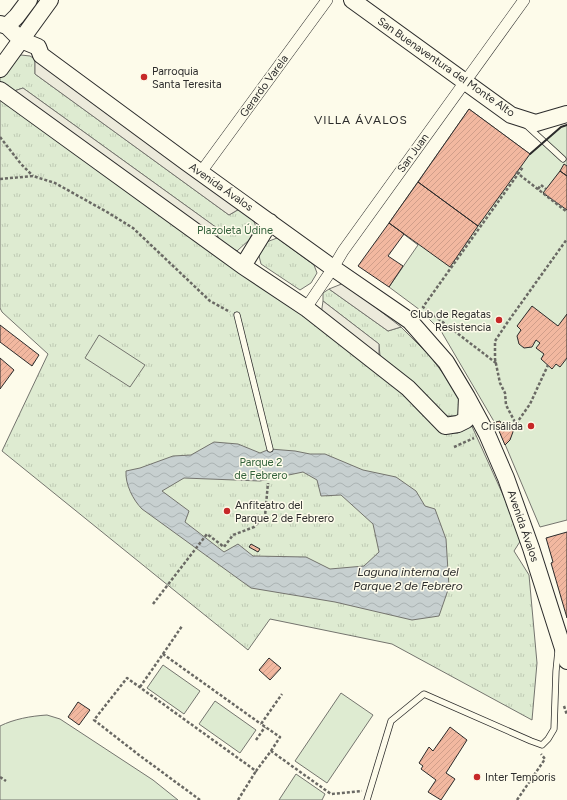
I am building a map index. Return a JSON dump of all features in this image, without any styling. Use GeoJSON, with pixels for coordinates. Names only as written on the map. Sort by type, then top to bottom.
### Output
{"type":"FeatureCollection","features":[{"type":"Feature","properties":{"kind":"main road"},"geometry":{"type":"LineString","coordinates":[[3,25],[17,16],[29,0]]}},
{"type":"Feature","properties":{"kind":"main road"},"geometry":{"type":"LineString","coordinates":[[0,69],[50,0]]}},
{"type":"Feature","properties":{"kind":"main road","name":"San Buenaventura del Monte Alto"},"geometry":{"type":"LineString","coordinates":[[352,0],[511,115],[536,123],[567,114]]}},
{"type":"Feature","properties":{"kind":"main road","name":"Avenida Ávalos"},"geometry":{"type":"LineString","coordinates":[[3,25],[21,40],[38,47],[40,55],[333,268],[410,321],[446,362],[487,434],[506,478],[531,548],[567,661]]}},
{"type":"Feature","properties":{"kind":"main road"},"geometry":{"type":"LineString","coordinates":[[0,90],[259,279],[306,308],[408,388],[445,426],[458,424],[466,420],[467,397]]}},
{"type":"Feature","properties":{"kind":"main road"},"geometry":{"type":"LineString","coordinates":[[243,266],[270,222]]}},
{"type":"Feature","properties":{"kind":"street","name":"Gerardo Varela"},"geometry":{"type":"LineString","coordinates":[[201,172],[327,0]]}},
{"type":"Feature","properties":{"kind":"street","name":"San Juan"},"geometry":{"type":"LineString","coordinates":[[306,308],[343,251],[524,0]]}},
{"type":"Feature","properties":{"kind":"lane"},"geometry":{"type":"LineString","coordinates":[[520,119],[563,160]]}},
{"type":"Feature","properties":{"kind":"lane"},"geometry":{"type":"LineString","coordinates":[[237,315],[270,449]]}},
{"type":"Feature","properties":{"kind":"lane"},"geometry":{"type":"LineString","coordinates":[[367,800],[391,721],[424,694],[542,745],[554,729],[556,671],[560,637]]}},
{"type":"Feature","properties":{"kind":"path"},"geometry":{"type":"LineString","coordinates":[[0,137],[21,164],[33,176]]}},
{"type":"Feature","properties":{"kind":"path"},"geometry":{"type":"LineString","coordinates":[[496,364],[423,307],[522,167]]}},
{"type":"Feature","properties":{"kind":"path"},"geometry":{"type":"LineString","coordinates":[[517,173],[566,211]]}},
{"type":"Feature","properties":{"kind":"path"},"geometry":{"type":"LineString","coordinates":[[0,179],[33,176],[55,183],[133,228],[210,301],[237,315]]}},
{"type":"Feature","properties":{"kind":"path"},"geometry":{"type":"LineString","coordinates":[[538,189],[541,185],[546,189]]}},
{"type":"Feature","properties":{"kind":"path"},"geometry":{"type":"LineString","coordinates":[[516,424],[506,405],[505,393],[500,383],[496,364],[495,341],[506,323],[567,239]]}},
{"type":"Feature","properties":{"kind":"path"},"geometry":{"type":"LineString","coordinates":[[454,447],[516,424],[530,404],[548,365]]}},
{"type":"Feature","properties":{"kind":"path"},"geometry":{"type":"LineString","coordinates":[[153,604],[207,534],[224,547],[233,535],[254,527],[265,516],[268,483]]}},
{"type":"Feature","properties":{"kind":"path"},"geometry":{"type":"LineString","coordinates":[[140,687],[182,626]]}},
{"type":"Feature","properties":{"kind":"path"},"geometry":{"type":"LineString","coordinates":[[163,654],[280,737],[238,800]]}},
{"type":"Feature","properties":{"kind":"path"},"geometry":{"type":"LineString","coordinates":[[200,800],[94,720],[127,678],[256,771]]}},
{"type":"Feature","properties":{"kind":"path"},"geometry":{"type":"LineString","coordinates":[[261,724],[282,694]]}},
{"type":"Feature","properties":{"kind":"path"},"geometry":{"type":"LineString","coordinates":[[256,740],[265,727]]}},
{"type":"Feature","properties":{"kind":"path"},"geometry":{"type":"LineString","coordinates":[[517,800],[545,759],[531,741]]}},
{"type":"Feature","properties":{"kind":"path"},"geometry":{"type":"LineString","coordinates":[[271,751],[331,794],[370,790]]}},
{"type":"Feature","properties":{"kind":"path"},"geometry":{"type":"LineString","coordinates":[[0,777],[6,781]]}},
{"type":"Feature","properties":{"kind":"green space","name":"Plazoleta Údine"},"geometry":{"type":"Polygon","coordinates":[[[21,55],[30,56],[35,59],[35,74],[229,215],[241,208],[252,216],[256,227],[249,240],[237,251],[218,240],[217,228],[23,88],[11,92],[0,85],[0,73],[12,57],[21,55]]]}},
{"type":"Feature","properties":{"kind":"green space","name":"Parque 2 de Febrero"},"geometry":{"type":"Polygon","coordinates":[[[0,94],[404,386],[449,433],[458,433],[470,422],[513,517],[521,540],[514,551],[529,575],[537,663],[532,720],[392,644],[270,619],[248,650],[2,451],[48,354],[2,312],[0,308],[0,94]]]}},
{"type":"Feature","properties":{"kind":"green space","name":"Club de Regatas Resistencia"},"geometry":{"type":"Polygon","coordinates":[[[469,109],[530,154],[561,127],[567,125],[567,520],[540,527],[499,430],[441,331],[420,310],[389,287],[418,245],[389,223],[469,109]]]}},
{"type":"Feature","properties":{"kind":"green space"},"geometry":{"type":"Polygon","coordinates":[[[277,238],[314,265],[317,273],[311,283],[300,290],[261,264],[258,252],[264,243],[277,238]]]}},
{"type":"Feature","properties":{"kind":"green space"},"geometry":{"type":"Polygon","coordinates":[[[329,289],[388,331],[401,327],[430,356],[460,396],[463,410],[458,416],[445,416],[380,356],[379,344],[323,301],[323,293],[329,289]]]}},
{"type":"Feature","properties":{"kind":"green space"},"geometry":{"type":"Polygon","coordinates":[[[99,335],[145,365],[130,387],[85,358],[99,335]]]}},
{"type":"Feature","properties":{"kind":"green space"},"geometry":{"type":"Polygon","coordinates":[[[163,665],[200,691],[184,714],[147,688],[163,665]]]}},
{"type":"Feature","properties":{"kind":"green space"},"geometry":{"type":"Polygon","coordinates":[[[341,693],[373,715],[327,783],[295,761],[341,693]]]}},
{"type":"Feature","properties":{"kind":"green space"},"geometry":{"type":"Polygon","coordinates":[[[215,701],[256,730],[240,753],[199,724],[215,701]]]}},
{"type":"Feature","properties":{"kind":"green space"},"geometry":{"type":"Polygon","coordinates":[[[47,715],[60,719],[153,780],[178,800],[0,800],[0,726],[23,718],[47,715]]]}},
{"type":"Feature","properties":{"kind":"green space"},"geometry":{"type":"Polygon","coordinates":[[[296,774],[325,794],[322,800],[279,800],[296,774]]]}},
{"type":"Feature","properties":{"kind":"shaded area"},"geometry":{"type":"Polygon","coordinates":[[[35,59],[241,208],[229,215],[35,74],[35,59]]]}},
{"type":"Feature","properties":{"kind":"shaded area"},"geometry":{"type":"Polygon","coordinates":[[[23,88],[217,228],[218,240],[11,92],[23,88]]]}},
{"type":"Feature","properties":{"kind":"shaded area"},"geometry":{"type":"Polygon","coordinates":[[[344,283],[401,327],[388,331],[329,289],[344,283]]]}},
{"type":"Feature","properties":{"kind":"shaded area"},"geometry":{"type":"Polygon","coordinates":[[[323,301],[379,344],[379,355],[321,315],[323,301]]]}},
{"type":"Feature","properties":{"kind":"water","name":"Laguna interna del Parque 2 de Febrero"},"geometry":{"type":"Polygon","coordinates":[[[214,442],[238,444],[260,453],[270,449],[310,454],[325,454],[363,470],[396,477],[416,491],[425,506],[435,509],[446,539],[449,587],[439,616],[412,620],[335,602],[251,588],[142,509],[130,492],[126,471],[140,468],[173,456],[191,455],[214,442]],[[303,472],[260,481],[184,478],[162,491],[189,511],[185,522],[224,552],[238,544],[253,556],[306,557],[330,569],[364,566],[379,552],[373,524],[341,495],[321,496],[317,480],[303,472]]]}},
{"type":"Feature","properties":{"kind":"building"},"geometry":{"type":"Polygon","coordinates":[[[469,109],[530,154],[478,226],[418,182],[469,109]]]}},
{"type":"Feature","properties":{"kind":"building"},"geometry":{"type":"Polygon","coordinates":[[[564,164],[567,166],[567,176],[560,171],[564,164]]]}},
{"type":"Feature","properties":{"kind":"building"},"geometry":{"type":"Polygon","coordinates":[[[560,171],[567,176],[567,210],[543,193],[560,171]]]}},
{"type":"Feature","properties":{"kind":"building"},"geometry":{"type":"Polygon","coordinates":[[[418,182],[478,226],[450,267],[389,223],[418,182]]]}},
{"type":"Feature","properties":{"kind":"building"},"geometry":{"type":"Polygon","coordinates":[[[389,223],[404,234],[388,256],[403,266],[389,287],[358,266],[389,223]]]}},
{"type":"Feature","properties":{"kind":"building"},"geometry":{"type":"Polygon","coordinates":[[[532,306],[558,326],[567,314],[567,358],[560,367],[556,364],[552,369],[541,359],[544,354],[536,348],[540,343],[536,340],[532,347],[524,348],[519,344],[517,336],[521,330],[517,326],[532,306]]]}},
{"type":"Feature","properties":{"kind":"building"},"geometry":{"type":"Polygon","coordinates":[[[0,325],[39,355],[32,366],[0,342],[0,325]]]}},
{"type":"Feature","properties":{"kind":"building"},"geometry":{"type":"Polygon","coordinates":[[[0,358],[14,370],[0,389],[0,358]]]}},
{"type":"Feature","properties":{"kind":"building"},"geometry":{"type":"Polygon","coordinates":[[[500,421],[501,423],[509,424],[514,429],[510,440],[505,445],[496,424],[496,422],[500,421]]]}},
{"type":"Feature","properties":{"kind":"building"},"geometry":{"type":"Polygon","coordinates":[[[567,532],[567,618],[551,563],[553,562],[546,538],[567,532]]]}},
{"type":"Feature","properties":{"kind":"building"},"geometry":{"type":"Polygon","coordinates":[[[251,544],[260,549],[258,552],[249,547],[251,544]]]}},
{"type":"Feature","properties":{"kind":"building"},"geometry":{"type":"Polygon","coordinates":[[[269,658],[281,668],[270,680],[259,670],[269,658]]]}},
{"type":"Feature","properties":{"kind":"building"},"geometry":{"type":"Polygon","coordinates":[[[78,702],[90,710],[79,725],[68,717],[78,702]]]}},
{"type":"Feature","properties":{"kind":"building"},"geometry":{"type":"Polygon","coordinates":[[[450,727],[467,740],[446,773],[455,779],[441,800],[428,792],[436,780],[421,769],[423,766],[419,763],[429,747],[433,751],[450,727]]]}},
{"type":"Feature","properties":{"kind":"wall"},"geometry":{"type":"LineString","coordinates":[[530,154],[561,127],[567,125]]}},
{"type":"Feature","properties":{"kind":"place","name":"Parroquia Santa Teresita"},"geometry":{"type":"Point","coordinates":[144,77]}},
{"type":"Feature","properties":{"kind":"place","name":"Club de Regatas Resistencia"},"geometry":{"type":"Point","coordinates":[499,320]}},
{"type":"Feature","properties":{"kind":"place","name":"Crisálida"},"geometry":{"type":"Point","coordinates":[531,426]}},
{"type":"Feature","properties":{"kind":"place","name":"Anfiteatro del Parque 2 de Febrero"},"geometry":{"type":"Point","coordinates":[227,511]}},
{"type":"Feature","properties":{"kind":"place","name":"Inter Temporis"},"geometry":{"type":"Point","coordinates":[477,777]}},
{"type":"Feature","properties":{"kind":"district","name":"VILLA ÁVALOS"},"geometry":{"type":"Point","coordinates":[361,120]}}]}
